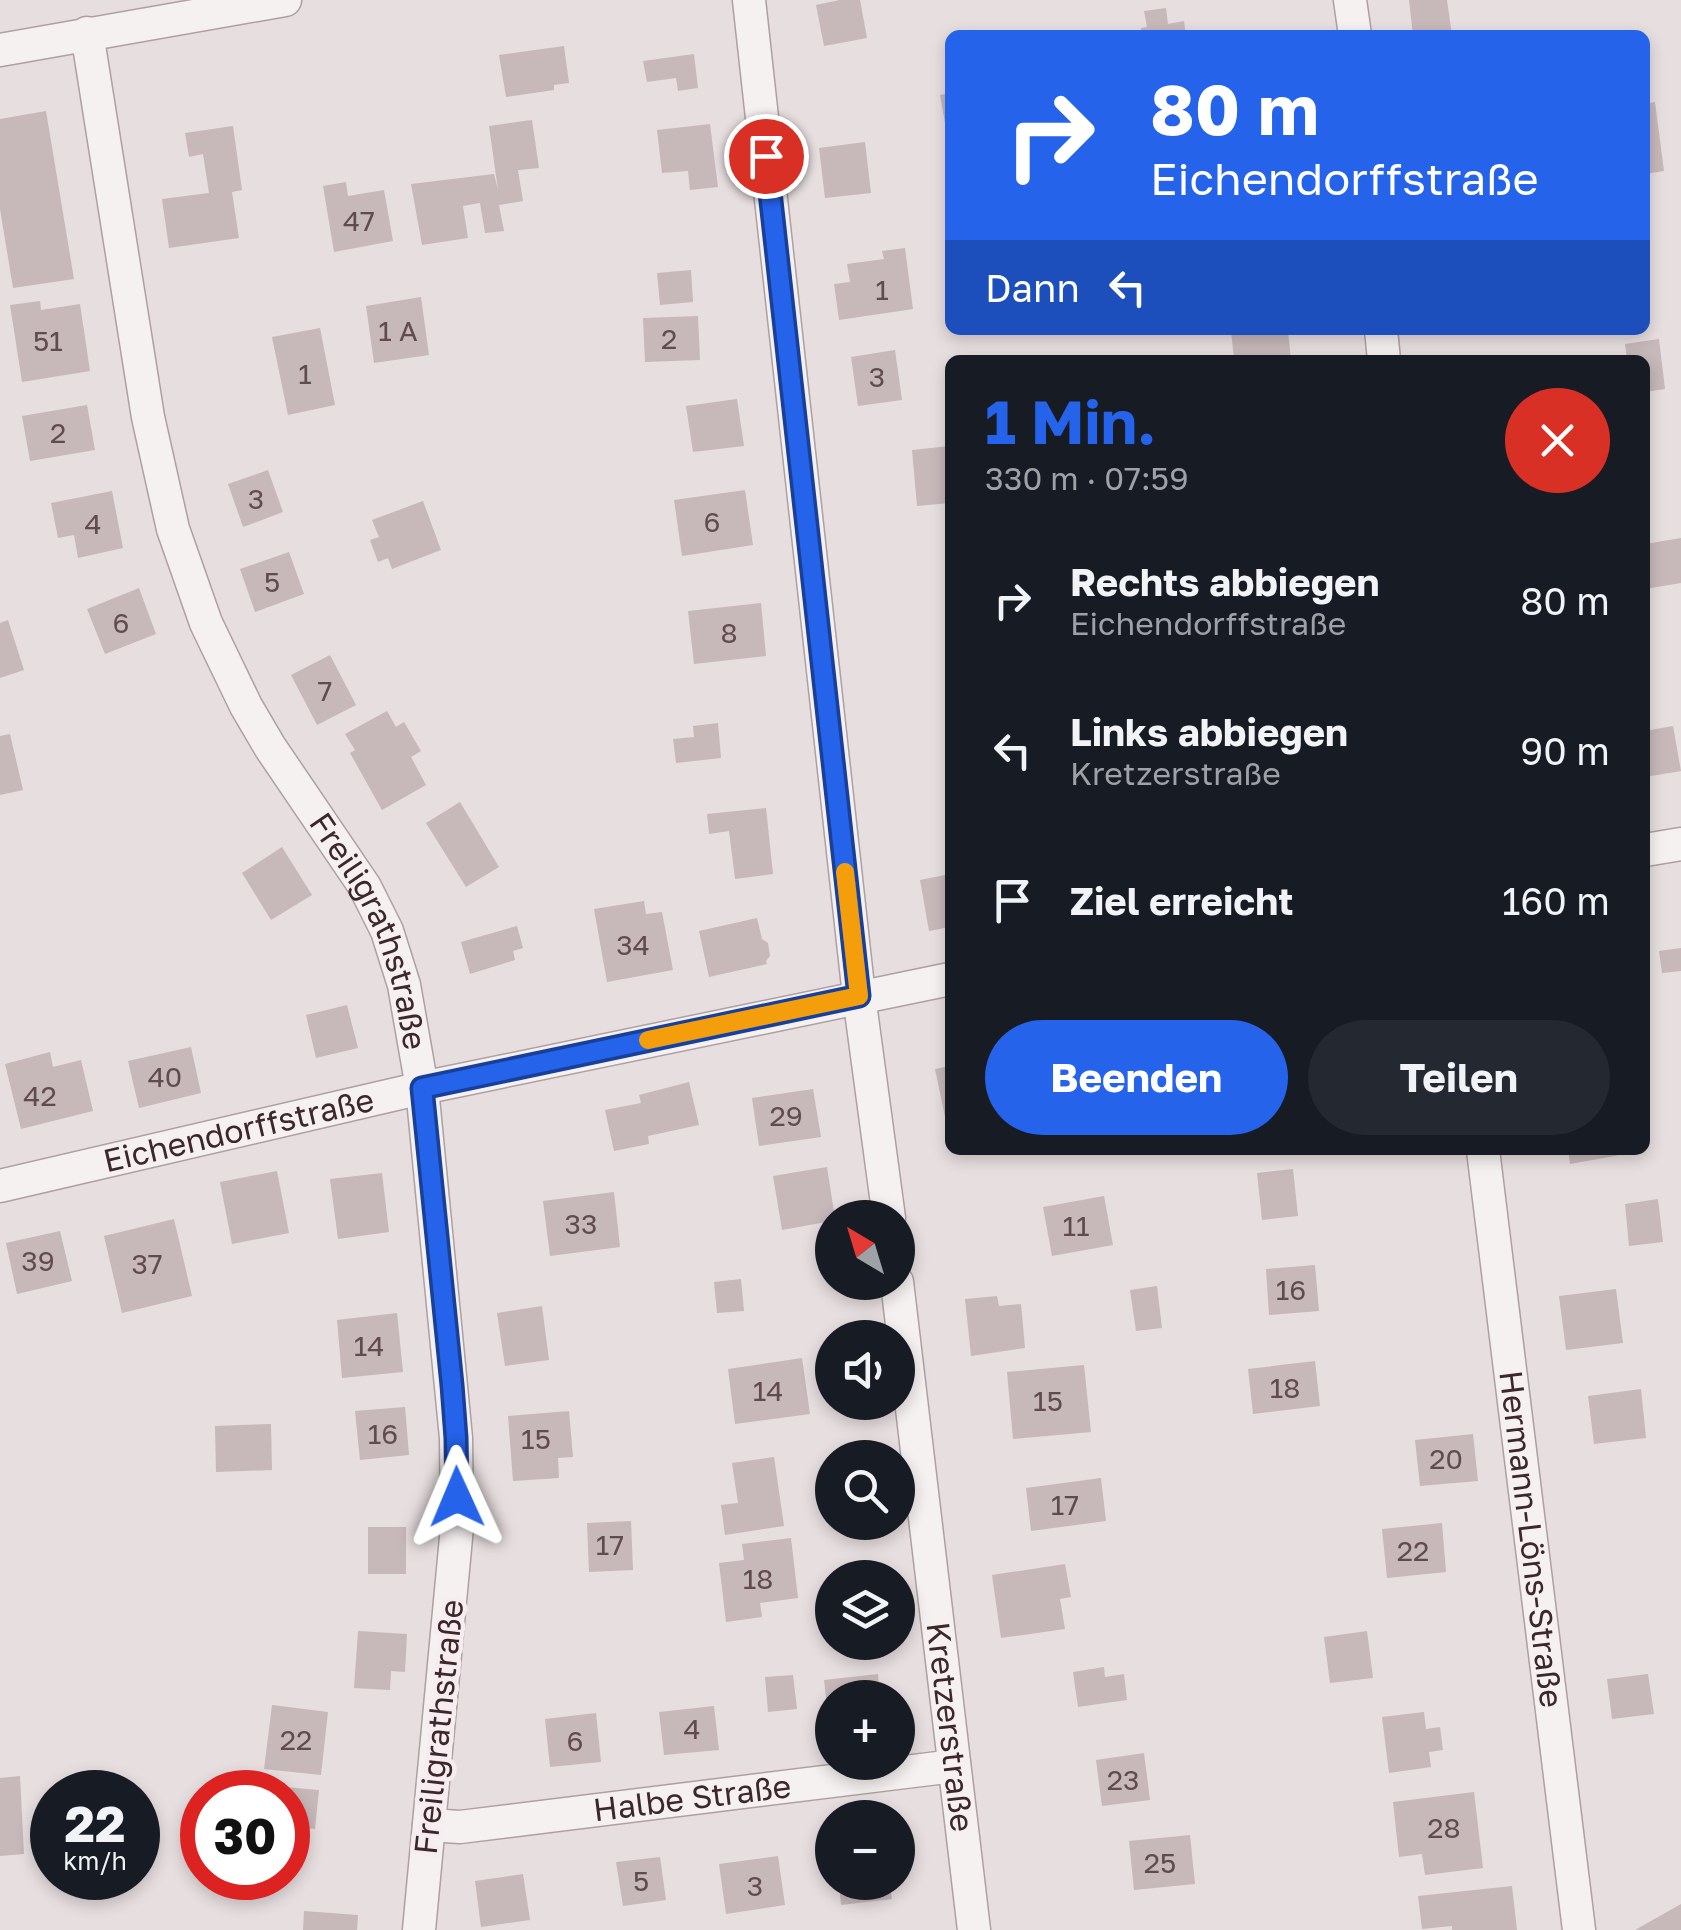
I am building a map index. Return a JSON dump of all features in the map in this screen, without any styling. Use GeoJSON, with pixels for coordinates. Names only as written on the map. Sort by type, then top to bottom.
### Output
{"type":"FeatureCollection","features":[{"type":"Feature","properties":{"kind":"street"},"geometry":{"type":"LineString","coordinates":[[0,50],[285,0]]}},
{"type":"Feature","properties":{"kind":"street"},"geometry":{"type":"LineString","coordinates":[[749,0],[859,996],[887,1200]]}},
{"type":"Feature","properties":{"kind":"street"},"geometry":{"type":"LineString","coordinates":[[1350,0],[1354,30]]}},
{"type":"Feature","properties":{"kind":"street","name":"Freiligrathstraße"},"geometry":{"type":"LineString","coordinates":[[88,33],[148,417],[173,529],[206,624],[246,706],[365,887],[387,932],[404,985],[422,1088],[452,1385],[457,1527],[419,1930]]}},
{"type":"Feature","properties":{"kind":"street"},"geometry":{"type":"LineString","coordinates":[[1650,849],[1681,844]]}},
{"type":"Feature","properties":{"kind":"street","name":"Eichendorffstraße"},"geometry":{"type":"LineString","coordinates":[[0,1186],[422,1088],[945,980]]}},
{"type":"Feature","properties":{"kind":"street","name":"Hermann-Löns-Straße"},"geometry":{"type":"LineString","coordinates":[[1484,1155],[1579,1930]]}},
{"type":"Feature","properties":{"kind":"street","name":"Kretzerstraße"},"geometry":{"type":"LineString","coordinates":[[900,1300],[974,1930]]}},
{"type":"Feature","properties":{"kind":"street","name":"Halbe Straße"},"geometry":{"type":"LineString","coordinates":[[429,1824],[460,1827],[954,1766]]}},
{"type":"Feature","properties":{"kind":"building"},"geometry":{"type":"Polygon","coordinates":[[[860,0],[867,38],[824,46],[816,5],[860,0]]]}},
{"type":"Feature","properties":{"kind":"building"},"geometry":{"type":"Polygon","coordinates":[[[1409,0],[1447,0],[1451,30],[1412,30],[1409,0]]]}},
{"type":"Feature","properties":{"kind":"building"},"geometry":{"type":"Polygon","coordinates":[[[1166,8],[1168,24],[1184,21],[1185,30],[1141,30],[1147,27],[1144,11],[1166,8]]]}},
{"type":"Feature","properties":{"kind":"building"},"geometry":{"type":"Polygon","coordinates":[[[564,46],[569,83],[554,85],[554,90],[506,97],[499,55],[564,46]]]}},
{"type":"Feature","properties":{"kind":"building"},"geometry":{"type":"Polygon","coordinates":[[[694,54],[698,88],[678,91],[676,78],[647,82],[643,61],[694,54]]]}},
{"type":"Feature","properties":{"kind":"building"},"geometry":{"type":"Polygon","coordinates":[[[945,94],[945,123],[940,95],[945,94]]]}},
{"type":"Feature","properties":{"kind":"building"},"geometry":{"type":"Polygon","coordinates":[[[1655,102],[1664,171],[1650,173],[1650,103],[1655,102]]]}},
{"type":"Feature","properties":{"kind":"building"},"geometry":{"type":"Polygon","coordinates":[[[46,111],[74,279],[13,288],[0,209],[0,119],[46,111]]]}},
{"type":"Feature","properties":{"kind":"building"},"geometry":{"type":"Polygon","coordinates":[[[532,120],[539,168],[518,170],[523,201],[499,205],[504,231],[485,233],[480,203],[463,206],[468,238],[422,245],[411,184],[494,174],[498,190],[489,126],[532,120]]]}},
{"type":"Feature","properties":{"kind":"building"},"geometry":{"type":"Polygon","coordinates":[[[710,124],[718,187],[690,190],[688,171],[662,173],[657,130],[710,124]]]}},
{"type":"Feature","properties":{"kind":"building"},"geometry":{"type":"Polygon","coordinates":[[[233,126],[242,190],[232,192],[239,238],[169,248],[162,199],[209,193],[203,154],[189,157],[185,133],[233,126]]]}},
{"type":"Feature","properties":{"kind":"building"},"geometry":{"type":"Polygon","coordinates":[[[865,142],[871,193],[825,198],[819,148],[865,142]]]}},
{"type":"Feature","properties":{"kind":"building"},"geometry":{"type":"Polygon","coordinates":[[[346,182],[348,196],[384,190],[393,241],[334,252],[323,186],[346,182]]]}},
{"type":"Feature","properties":{"kind":"building"},"geometry":{"type":"Polygon","coordinates":[[[905,248],[913,309],[839,320],[834,284],[850,282],[847,264],[884,259],[882,251],[905,248]]]}},
{"type":"Feature","properties":{"kind":"building"},"geometry":{"type":"Polygon","coordinates":[[[691,270],[693,302],[660,305],[657,273],[691,270]]]}},
{"type":"Feature","properties":{"kind":"building"},"geometry":{"type":"Polygon","coordinates":[[[421,297],[429,355],[374,363],[366,306],[421,297]]]}},
{"type":"Feature","properties":{"kind":"building"},"geometry":{"type":"Polygon","coordinates":[[[40,301],[41,310],[80,304],[90,371],[22,382],[10,305],[40,301]]]}},
{"type":"Feature","properties":{"kind":"building"},"geometry":{"type":"Polygon","coordinates":[[[698,316],[700,360],[645,362],[643,318],[698,316]]]}},
{"type":"Feature","properties":{"kind":"building"},"geometry":{"type":"Polygon","coordinates":[[[320,328],[335,405],[288,415],[272,337],[320,328]]]}},
{"type":"Feature","properties":{"kind":"building"},"geometry":{"type":"Polygon","coordinates":[[[1232,335],[1288,335],[1290,355],[1234,355],[1232,335]]]}},
{"type":"Feature","properties":{"kind":"building"},"geometry":{"type":"Polygon","coordinates":[[[1659,339],[1665,389],[1650,391],[1650,355],[1626,355],[1625,344],[1659,339]]]}},
{"type":"Feature","properties":{"kind":"building"},"geometry":{"type":"Polygon","coordinates":[[[895,350],[902,400],[858,406],[851,357],[895,350]]]}},
{"type":"Feature","properties":{"kind":"building"},"geometry":{"type":"Polygon","coordinates":[[[737,399],[744,446],[693,452],[686,406],[737,399]]]}},
{"type":"Feature","properties":{"kind":"building"},"geometry":{"type":"Polygon","coordinates":[[[87,405],[95,450],[30,461],[22,416],[87,405]]]}},
{"type":"Feature","properties":{"kind":"building"},"geometry":{"type":"Polygon","coordinates":[[[945,447],[945,503],[917,506],[912,450],[945,447]]]}},
{"type":"Feature","properties":{"kind":"building"},"geometry":{"type":"Polygon","coordinates":[[[268,470],[283,512],[243,527],[228,484],[268,470]]]}},
{"type":"Feature","properties":{"kind":"building"},"geometry":{"type":"Polygon","coordinates":[[[745,490],[753,545],[682,556],[674,500],[745,490]]]}},
{"type":"Feature","properties":{"kind":"building"},"geometry":{"type":"Polygon","coordinates":[[[112,491],[123,548],[78,558],[74,535],[58,538],[51,503],[112,491]]]}},
{"type":"Feature","properties":{"kind":"building"},"geometry":{"type":"Polygon","coordinates":[[[423,501],[441,550],[392,569],[388,558],[378,562],[370,540],[379,537],[372,520],[423,501]]]}},
{"type":"Feature","properties":{"kind":"building"},"geometry":{"type":"Polygon","coordinates":[[[1681,538],[1681,583],[1650,588],[1650,543],[1681,538]]]}},
{"type":"Feature","properties":{"kind":"building"},"geometry":{"type":"Polygon","coordinates":[[[289,552],[304,594],[255,612],[240,569],[289,552]]]}},
{"type":"Feature","properties":{"kind":"building"},"geometry":{"type":"Polygon","coordinates":[[[139,588],[156,634],[105,654],[87,609],[139,588]]]}},
{"type":"Feature","properties":{"kind":"building"},"geometry":{"type":"Polygon","coordinates":[[[761,603],[766,656],[694,664],[688,611],[761,603]]]}},
{"type":"Feature","properties":{"kind":"building"},"geometry":{"type":"Polygon","coordinates":[[[8,620],[24,670],[0,678],[0,623],[8,620]]]}},
{"type":"Feature","properties":{"kind":"building"},"geometry":{"type":"Polygon","coordinates":[[[330,655],[356,705],[317,725],[291,675],[330,655]]]}},
{"type":"Feature","properties":{"kind":"building"},"geometry":{"type":"Polygon","coordinates":[[[387,711],[396,727],[404,722],[421,751],[411,757],[426,785],[382,810],[350,753],[355,750],[345,734],[387,711]]]}},
{"type":"Feature","properties":{"kind":"building"},"geometry":{"type":"Polygon","coordinates":[[[718,723],[721,758],[676,763],[673,739],[694,737],[693,726],[718,723]]]}},
{"type":"Feature","properties":{"kind":"building"},"geometry":{"type":"Polygon","coordinates":[[[1673,726],[1681,771],[1650,776],[1650,730],[1673,726]]]}},
{"type":"Feature","properties":{"kind":"building"},"geometry":{"type":"Polygon","coordinates":[[[10,734],[23,790],[0,795],[0,736],[10,734]]]}},
{"type":"Feature","properties":{"kind":"building"},"geometry":{"type":"Polygon","coordinates":[[[460,802],[499,867],[466,887],[426,823],[460,802]]]}},
{"type":"Feature","properties":{"kind":"building"},"geometry":{"type":"Polygon","coordinates":[[[766,808],[773,874],[735,879],[729,831],[709,834],[707,814],[766,808]]]}},
{"type":"Feature","properties":{"kind":"building"},"geometry":{"type":"Polygon","coordinates":[[[282,847],[312,895],[271,920],[242,873],[282,847]]]}},
{"type":"Feature","properties":{"kind":"building"},"geometry":{"type":"Polygon","coordinates":[[[945,875],[945,928],[929,931],[920,880],[945,875]]]}},
{"type":"Feature","properties":{"kind":"building"},"geometry":{"type":"Polygon","coordinates":[[[644,901],[646,914],[662,912],[673,970],[607,982],[594,909],[644,901]]]}},
{"type":"Feature","properties":{"kind":"building"},"geometry":{"type":"Polygon","coordinates":[[[757,918],[762,939],[768,943],[767,964],[709,977],[699,931],[757,918]]]}},
{"type":"Feature","properties":{"kind":"building"},"geometry":{"type":"Polygon","coordinates":[[[517,926],[523,948],[513,951],[515,960],[470,974],[461,942],[517,926]]]}},
{"type":"Feature","properties":{"kind":"building"},"geometry":{"type":"Polygon","coordinates":[[[1681,948],[1681,971],[1662,973],[1659,951],[1681,948]]]}},
{"type":"Feature","properties":{"kind":"building"},"geometry":{"type":"Polygon","coordinates":[[[347,1005],[358,1048],[316,1058],[306,1015],[347,1005]]]}},
{"type":"Feature","properties":{"kind":"building"},"geometry":{"type":"Polygon","coordinates":[[[191,1047],[201,1093],[139,1108],[128,1061],[191,1047]]]}},
{"type":"Feature","properties":{"kind":"building"},"geometry":{"type":"Polygon","coordinates":[[[50,1052],[53,1067],[81,1060],[93,1111],[21,1129],[5,1064],[50,1052]]]}},
{"type":"Feature","properties":{"kind":"building"},"geometry":{"type":"Polygon","coordinates":[[[945,1067],[945,1117],[935,1069],[945,1067]]]}},
{"type":"Feature","properties":{"kind":"building"},"geometry":{"type":"Polygon","coordinates":[[[689,1082],[699,1125],[648,1136],[649,1144],[614,1151],[605,1110],[641,1103],[639,1095],[689,1082]]]}},
{"type":"Feature","properties":{"kind":"building"},"geometry":{"type":"Polygon","coordinates":[[[813,1089],[821,1137],[759,1146],[752,1098],[813,1089]]]}},
{"type":"Feature","properties":{"kind":"building"},"geometry":{"type":"Polygon","coordinates":[[[1569,1155],[1620,1155],[1570,1164],[1569,1155]]]}},
{"type":"Feature","properties":{"kind":"building"},"geometry":{"type":"Polygon","coordinates":[[[827,1167],[832,1200],[815,1200],[815,1224],[782,1230],[773,1176],[827,1167]]]}},
{"type":"Feature","properties":{"kind":"building"},"geometry":{"type":"Polygon","coordinates":[[[1293,1169],[1298,1216],[1262,1220],[1257,1173],[1293,1169]]]}},
{"type":"Feature","properties":{"kind":"building"},"geometry":{"type":"Polygon","coordinates":[[[277,1171],[289,1233],[232,1244],[220,1182],[277,1171]]]}},
{"type":"Feature","properties":{"kind":"building"},"geometry":{"type":"Polygon","coordinates":[[[382,1173],[389,1232],[338,1239],[330,1179],[382,1173]]]}},
{"type":"Feature","properties":{"kind":"building"},"geometry":{"type":"Polygon","coordinates":[[[614,1192],[620,1247],[550,1256],[543,1201],[614,1192]]]}},
{"type":"Feature","properties":{"kind":"building"},"geometry":{"type":"Polygon","coordinates":[[[1104,1196],[1113,1245],[1052,1256],[1043,1207],[1104,1196]]]}},
{"type":"Feature","properties":{"kind":"building"},"geometry":{"type":"Polygon","coordinates":[[[1658,1199],[1663,1242],[1629,1246],[1625,1204],[1658,1199]]]}},
{"type":"Feature","properties":{"kind":"building"},"geometry":{"type":"Polygon","coordinates":[[[174,1219],[192,1296],[122,1313],[104,1236],[174,1219]]]}},
{"type":"Feature","properties":{"kind":"building"},"geometry":{"type":"Polygon","coordinates":[[[60,1231],[72,1281],[17,1294],[6,1243],[60,1231]]]}},
{"type":"Feature","properties":{"kind":"building"},"geometry":{"type":"Polygon","coordinates":[[[1315,1265],[1319,1311],[1269,1315],[1266,1269],[1315,1265]]]}},
{"type":"Feature","properties":{"kind":"building"},"geometry":{"type":"Polygon","coordinates":[[[741,1279],[744,1311],[717,1313],[714,1282],[741,1279]]]}},
{"type":"Feature","properties":{"kind":"building"},"geometry":{"type":"Polygon","coordinates":[[[1157,1286],[1162,1328],[1136,1331],[1130,1290],[1157,1286]]]}},
{"type":"Feature","properties":{"kind":"building"},"geometry":{"type":"Polygon","coordinates":[[[1616,1289],[1623,1343],[1566,1350],[1559,1296],[1616,1289]]]}},
{"type":"Feature","properties":{"kind":"building"},"geometry":{"type":"Polygon","coordinates":[[[997,1296],[999,1306],[1021,1304],[1025,1348],[971,1356],[965,1299],[997,1296]]]}},
{"type":"Feature","properties":{"kind":"building"},"geometry":{"type":"Polygon","coordinates":[[[542,1306],[549,1360],[505,1366],[497,1313],[542,1306]]]}},
{"type":"Feature","properties":{"kind":"building"},"geometry":{"type":"Polygon","coordinates":[[[397,1313],[403,1372],[342,1378],[337,1320],[397,1313]]]}},
{"type":"Feature","properties":{"kind":"building"},"geometry":{"type":"Polygon","coordinates":[[[802,1358],[810,1414],[735,1424],[728,1369],[802,1358]]]}},
{"type":"Feature","properties":{"kind":"building"},"geometry":{"type":"Polygon","coordinates":[[[1315,1361],[1320,1406],[1253,1414],[1248,1369],[1315,1361]]]}},
{"type":"Feature","properties":{"kind":"building"},"geometry":{"type":"Polygon","coordinates":[[[1084,1365],[1091,1432],[1013,1439],[1007,1372],[1084,1365]]]}},
{"type":"Feature","properties":{"kind":"building"},"geometry":{"type":"Polygon","coordinates":[[[1641,1389],[1646,1438],[1594,1444],[1588,1396],[1641,1389]]]}},
{"type":"Feature","properties":{"kind":"building"},"geometry":{"type":"Polygon","coordinates":[[[405,1407],[409,1455],[360,1460],[355,1411],[405,1407]]]}},
{"type":"Feature","properties":{"kind":"building"},"geometry":{"type":"Polygon","coordinates":[[[569,1411],[573,1457],[558,1458],[559,1478],[513,1481],[508,1416],[569,1411]]]}},
{"type":"Feature","properties":{"kind":"building"},"geometry":{"type":"Polygon","coordinates":[[[271,1424],[272,1470],[216,1472],[215,1426],[271,1424]]]}},
{"type":"Feature","properties":{"kind":"building"},"geometry":{"type":"Polygon","coordinates":[[[1473,1434],[1478,1481],[1420,1486],[1415,1440],[1473,1434]]]}},
{"type":"Feature","properties":{"kind":"building"},"geometry":{"type":"Polygon","coordinates":[[[774,1457],[784,1526],[725,1535],[721,1505],[738,1503],[732,1463],[774,1457]]]}},
{"type":"Feature","properties":{"kind":"building"},"geometry":{"type":"Polygon","coordinates":[[[1101,1478],[1106,1521],[1031,1531],[1026,1488],[1101,1478]]]}},
{"type":"Feature","properties":{"kind":"building"},"geometry":{"type":"Polygon","coordinates":[[[631,1521],[633,1570],[589,1572],[587,1523],[631,1521]]]}},
{"type":"Feature","properties":{"kind":"building"},"geometry":{"type":"Polygon","coordinates":[[[1442,1523],[1446,1572],[1387,1578],[1382,1529],[1442,1523]]]}},
{"type":"Feature","properties":{"kind":"building"},"geometry":{"type":"Polygon","coordinates":[[[368,1527],[406,1527],[406,1574],[368,1574],[368,1527]]]}},
{"type":"Feature","properties":{"kind":"building"},"geometry":{"type":"Polygon","coordinates":[[[791,1538],[798,1598],[760,1603],[762,1617],[726,1622],[719,1563],[744,1560],[742,1544],[791,1538]]]}},
{"type":"Feature","properties":{"kind":"building"},"geometry":{"type":"Polygon","coordinates":[[[1065,1564],[1071,1597],[1060,1599],[1065,1629],[1001,1638],[992,1575],[1065,1564]]]}},
{"type":"Feature","properties":{"kind":"building"},"geometry":{"type":"Polygon","coordinates":[[[358,1631],[407,1634],[405,1672],[391,1671],[390,1690],[354,1688],[358,1631]]]}},
{"type":"Feature","properties":{"kind":"building"},"geometry":{"type":"Polygon","coordinates":[[[1367,1631],[1373,1678],[1330,1683],[1324,1637],[1367,1631]]]}},
{"type":"Feature","properties":{"kind":"building"},"geometry":{"type":"Polygon","coordinates":[[[1104,1667],[1105,1677],[1124,1674],[1127,1700],[1078,1707],[1073,1672],[1104,1667]]]}},
{"type":"Feature","properties":{"kind":"building"},"geometry":{"type":"Polygon","coordinates":[[[878,1674],[878,1680],[824,1680],[878,1674]]]}},
{"type":"Feature","properties":{"kind":"building"},"geometry":{"type":"Polygon","coordinates":[[[1648,1674],[1654,1714],[1612,1719],[1607,1679],[1648,1674]]]}},
{"type":"Feature","properties":{"kind":"building"},"geometry":{"type":"Polygon","coordinates":[[[793,1675],[797,1709],[768,1712],[765,1677],[793,1675]]]}},
{"type":"Feature","properties":{"kind":"building"},"geometry":{"type":"Polygon","coordinates":[[[272,1705],[328,1712],[321,1775],[310,1774],[310,1770],[264,1769],[272,1705]]]}},
{"type":"Feature","properties":{"kind":"building"},"geometry":{"type":"Polygon","coordinates":[[[714,1706],[719,1750],[664,1755],[659,1712],[714,1706]]]}},
{"type":"Feature","properties":{"kind":"building"},"geometry":{"type":"Polygon","coordinates":[[[1424,1712],[1426,1729],[1440,1727],[1443,1750],[1429,1752],[1431,1767],[1389,1773],[1382,1717],[1424,1712]]]}},
{"type":"Feature","properties":{"kind":"building"},"geometry":{"type":"Polygon","coordinates":[[[596,1713],[601,1762],[550,1767],[545,1719],[596,1713]]]}},
{"type":"Feature","properties":{"kind":"building"},"geometry":{"type":"Polygon","coordinates":[[[1144,1753],[1150,1800],[1102,1806],[1096,1760],[1144,1753]]]}},
{"type":"Feature","properties":{"kind":"building"},"geometry":{"type":"Polygon","coordinates":[[[20,1776],[24,1854],[0,1856],[0,1778],[20,1776]]]}},
{"type":"Feature","properties":{"kind":"building"},"geometry":{"type":"Polygon","coordinates":[[[310,1789],[319,1790],[315,1829],[310,1828],[310,1789]]]}},
{"type":"Feature","properties":{"kind":"building"},"geometry":{"type":"Polygon","coordinates":[[[1474,1792],[1483,1868],[1425,1875],[1422,1854],[1399,1857],[1393,1802],[1474,1792]]]}},
{"type":"Feature","properties":{"kind":"building"},"geometry":{"type":"Polygon","coordinates":[[[1190,1835],[1195,1884],[1134,1890],[1129,1841],[1190,1835]]]}},
{"type":"Feature","properties":{"kind":"building"},"geometry":{"type":"Polygon","coordinates":[[[778,1856],[785,1905],[726,1914],[719,1864],[778,1856]]]}},
{"type":"Feature","properties":{"kind":"building"},"geometry":{"type":"Polygon","coordinates":[[[660,1857],[666,1900],[623,1906],[616,1862],[660,1857]]]}},
{"type":"Feature","properties":{"kind":"building"},"geometry":{"type":"Polygon","coordinates":[[[523,1874],[530,1920],[481,1927],[475,1881],[523,1874]]]}},
{"type":"Feature","properties":{"kind":"building"},"geometry":{"type":"Polygon","coordinates":[[[1512,1886],[1517,1930],[1452,1930],[1452,1926],[1422,1929],[1418,1896],[1512,1886]]]}},
{"type":"Feature","properties":{"kind":"building"},"geometry":{"type":"Polygon","coordinates":[[[841,1900],[884,1900],[841,1905],[841,1900]]]}},
{"type":"Feature","properties":{"kind":"building"},"geometry":{"type":"Polygon","coordinates":[[[1681,1904],[1681,1930],[1635,1930],[1681,1904]]]}},
{"type":"Feature","properties":{"kind":"building"},"geometry":{"type":"Polygon","coordinates":[[[304,1911],[358,1915],[357,1930],[303,1930],[304,1911]]]}},
{"type":"Feature","properties":{"kind":"slow traffic"},"geometry":{"type":"LineString","coordinates":[[648,1040],[859,996],[845,872]]}},
{"type":"Feature","properties":{"kind":"route"},"geometry":{"type":"LineString","coordinates":[[457,1497],[452,1385],[422,1088],[859,996],[766,156]]}}]}
